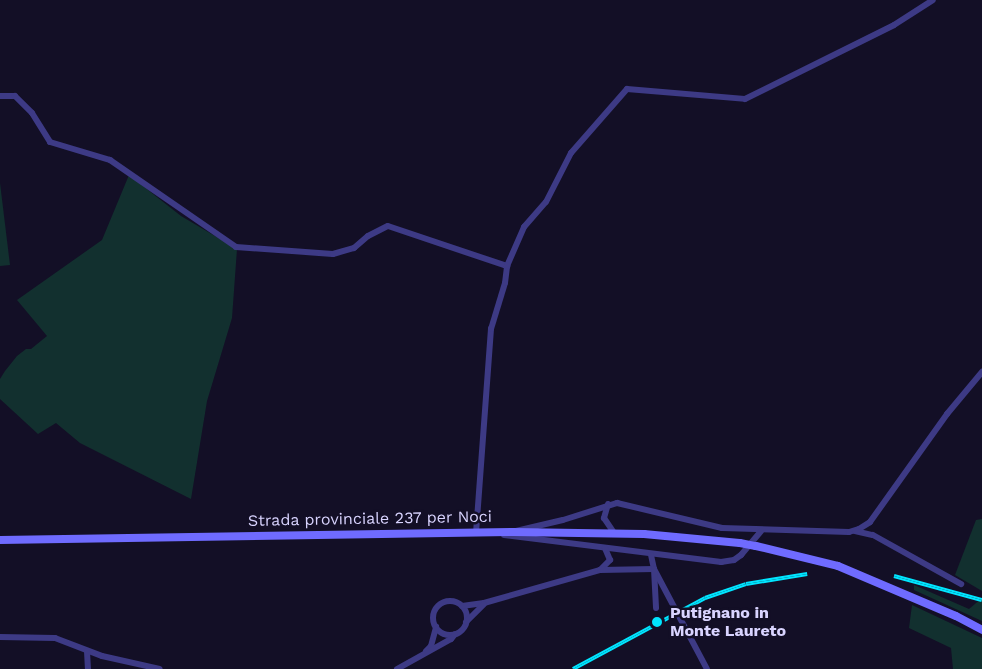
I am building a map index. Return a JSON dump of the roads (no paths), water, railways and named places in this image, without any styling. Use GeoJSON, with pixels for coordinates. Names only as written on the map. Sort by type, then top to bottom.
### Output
{"type":"FeatureCollection","features":[{"type":"Feature","properties":{"kind":"main road","name":"Strada provinciale 237 per Noci"},"geometry":{"type":"LineString","coordinates":[[0,540],[513,532],[614,533],[740,543],[838,566],[956,616],[982,630]]}},
{"type":"Feature","properties":{"kind":"street"},"geometry":{"type":"LineString","coordinates":[[476,533],[490,329],[505,283],[507,266],[524,227],[546,202],[572,153],[627,89],[745,99],[894,25],[933,0]]}},
{"type":"Feature","properties":{"kind":"street"},"geometry":{"type":"LineString","coordinates":[[0,96],[15,96],[32,113],[50,142],[110,160],[236,247],[333,254],[354,248],[368,236],[388,226],[507,266]]}},
{"type":"Feature","properties":{"kind":"street"},"geometry":{"type":"LineString","coordinates":[[854,531],[870,522],[947,414],[982,372]]}},
{"type":"Feature","properties":{"kind":"street"},"geometry":{"type":"LineString","coordinates":[[513,532],[521,528],[564,520],[608,504],[626,503],[722,528],[761,531],[854,531],[873,535],[961,584]]}},
{"type":"Feature","properties":{"kind":"street"},"geometry":{"type":"LineString","coordinates":[[608,504],[604,518],[614,533]]}},
{"type":"Feature","properties":{"kind":"street"},"geometry":{"type":"LineString","coordinates":[[496,532],[651,555],[721,562],[734,560],[761,531]]}},
{"type":"Feature","properties":{"kind":"street"},"geometry":{"type":"LineString","coordinates":[[600,570],[610,560],[605,548]]}},
{"type":"Feature","properties":{"kind":"street"},"geometry":{"type":"LineString","coordinates":[[651,555],[656,608]]}},
{"type":"Feature","properties":{"kind":"street"},"geometry":{"type":"LineString","coordinates":[[424,653],[431,646],[436,627],[433,616],[438,606],[453,601],[462,606],[484,603],[600,570],[654,569]]}},
{"type":"Feature","properties":{"kind":"street"},"geometry":{"type":"LineString","coordinates":[[654,569],[707,669]]}},
{"type":"Feature","properties":{"kind":"street"},"geometry":{"type":"LineString","coordinates":[[397,669],[451,639],[484,603]]}},
{"type":"Feature","properties":{"kind":"street"},"geometry":{"type":"LineString","coordinates":[[462,606],[466,622]]}},
{"type":"Feature","properties":{"kind":"street"},"geometry":{"type":"LineString","coordinates":[[436,627],[444,634],[455,634]]}},
{"type":"Feature","properties":{"kind":"street"},"geometry":{"type":"LineString","coordinates":[[0,637],[55,638],[129,664],[160,669]]}},
{"type":"Feature","properties":{"kind":"street"},"geometry":{"type":"LineString","coordinates":[[87,651],[88,669]]}},
{"type":"Feature","properties":{"kind":"railway"},"geometry":{"type":"LineString","coordinates":[[573,669],[705,598],[746,584],[807,574]]}},
{"type":"Feature","properties":{"kind":"railway"},"geometry":{"type":"LineString","coordinates":[[894,576],[982,600]]}},
{"type":"Feature","properties":{"kind":"place","name":"Putignano in Monte Laureto"},"geometry":{"type":"Point","coordinates":[657,622]}}]}
